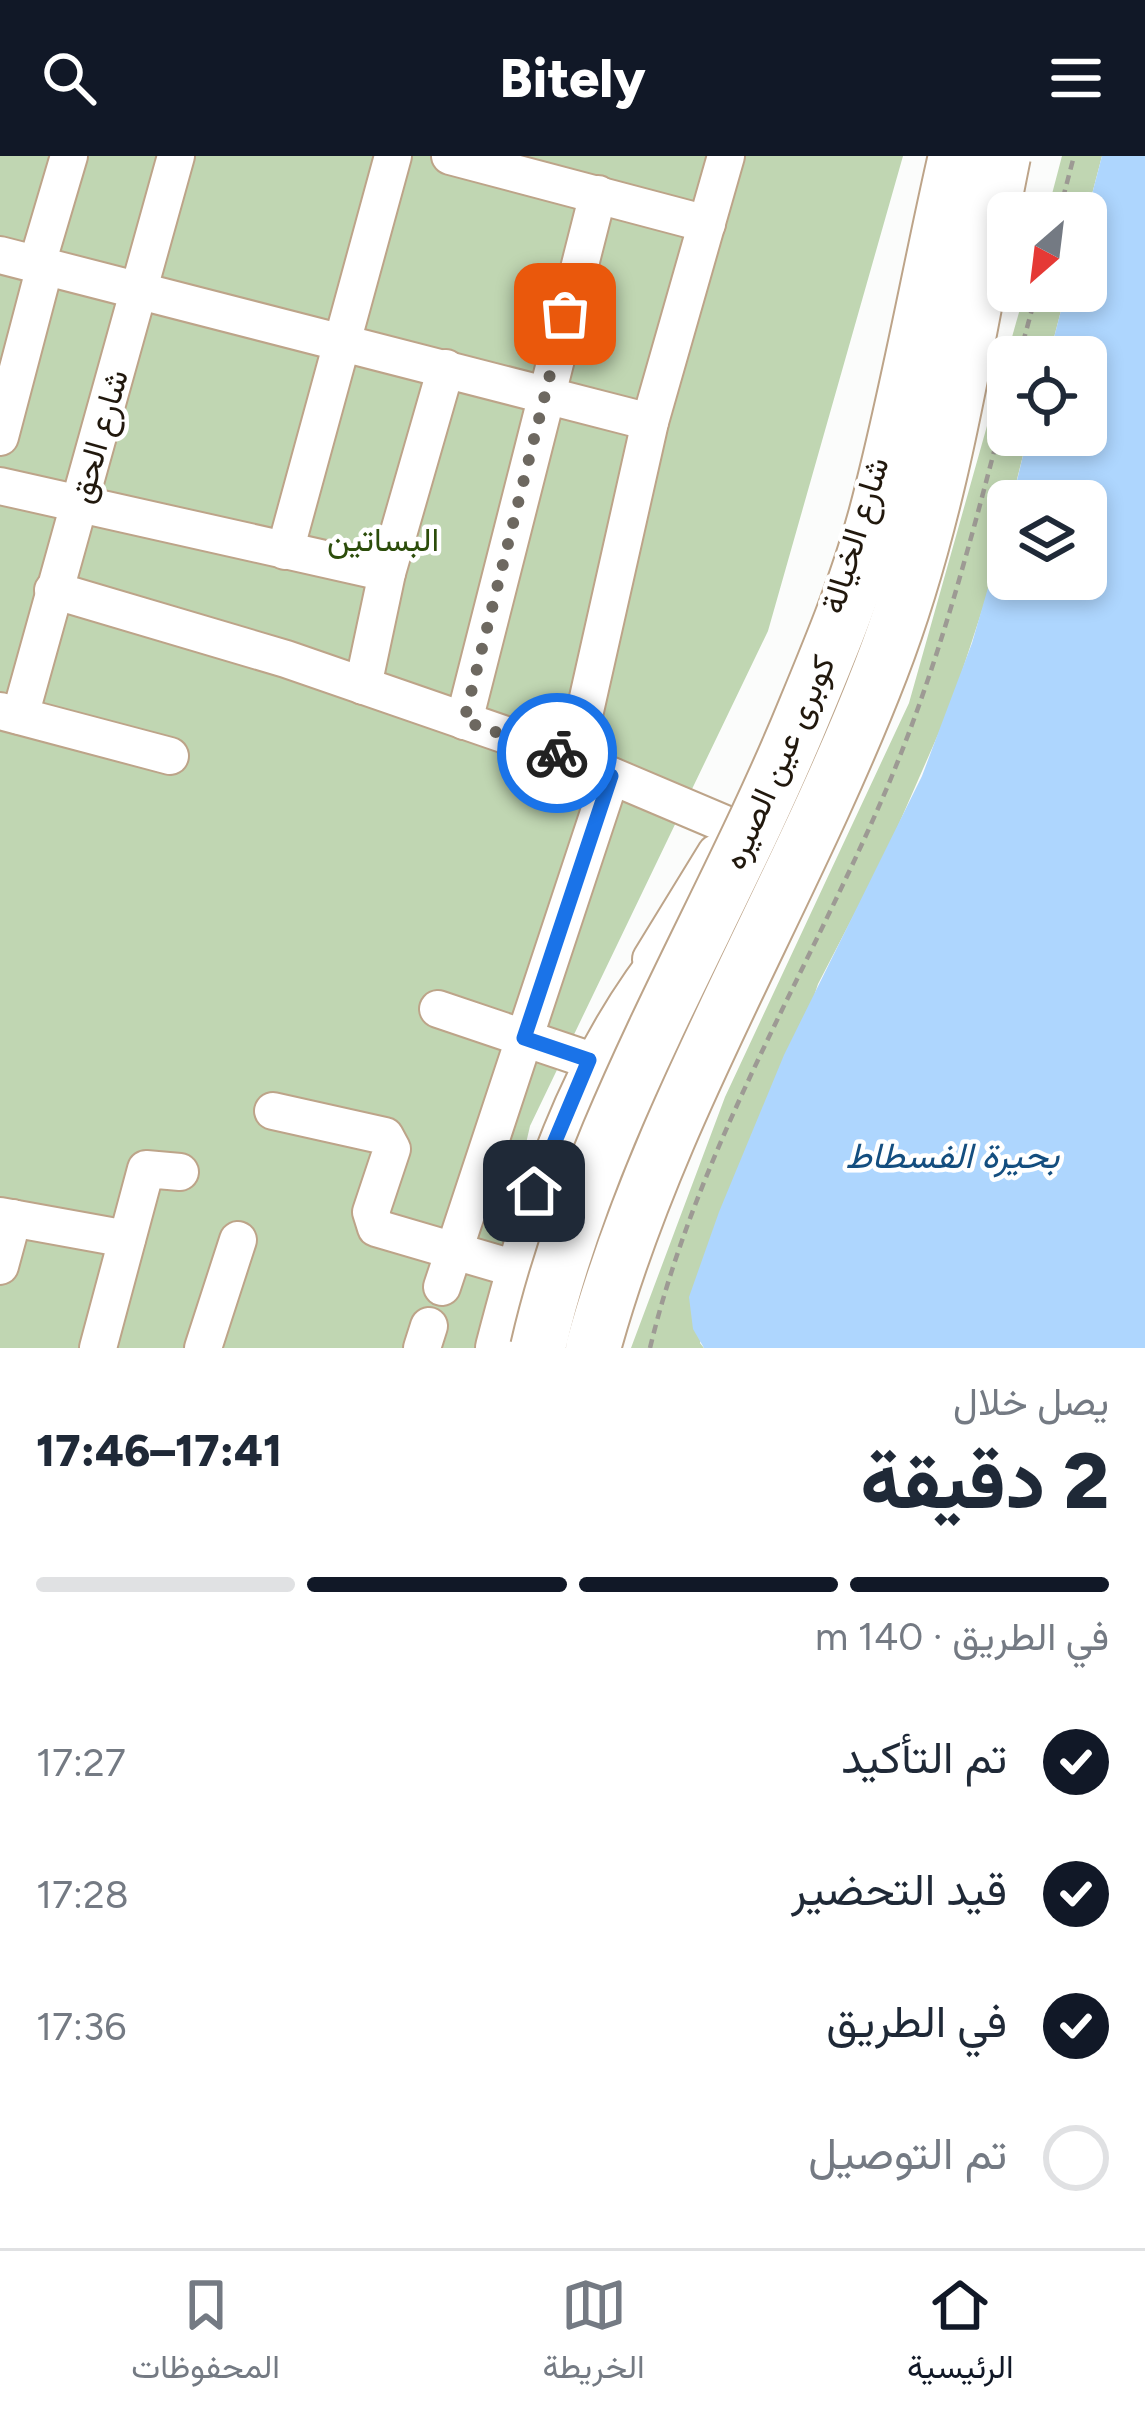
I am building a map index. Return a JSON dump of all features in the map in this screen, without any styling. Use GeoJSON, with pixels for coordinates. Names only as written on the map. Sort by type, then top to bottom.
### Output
{"type":"FeatureCollection","features":[{"type":"Feature","properties":{"kind":"highway","name":"كوبرى عين الصيره"},"geometry":{"type":"LineString","coordinates":[[538,1348],[566,1250],[622,1100],[804,713],[860,565],[877,513],[958,156]]}},
{"type":"Feature","properties":{"kind":"highway","name":"كوبرى عين الصيره"},"geometry":{"type":"LineString","coordinates":[[593,1348],[655,1166],[729,996],[840,768],[907,597],[927,525],[1005,156]]}},
{"type":"Feature","properties":{"kind":"highway"},"geometry":{"type":"LineString","coordinates":[[502,1348],[553,1172],[591,1082],[650,986],[713,906]]}},
{"type":"Feature","properties":{"kind":"street"},"geometry":{"type":"LineString","coordinates":[[0,436],[69,156]]}},
{"type":"Feature","properties":{"kind":"street","name":"شارع الحق"},"geometry":{"type":"LineString","coordinates":[[10,713],[53,590],[176,156]]}},
{"type":"Feature","properties":{"kind":"street"},"geometry":{"type":"LineString","coordinates":[[285,551],[393,156]]}},
{"type":"Feature","properties":{"kind":"street"},"geometry":{"type":"LineString","coordinates":[[450,156],[504,163],[707,224]]}},
{"type":"Feature","properties":{"kind":"street"},"geometry":{"type":"LineString","coordinates":[[574,760],[650,422],[725,156]]}},
{"type":"Feature","properties":{"kind":"street","name":"شارع الخيالة"},"geometry":{"type":"LineString","coordinates":[[484,1348],[534,1191],[589,1060],[732,827],[814,659],[849,562],[958,156]]}},
{"type":"Feature","properties":{"kind":"street","name":"شارع الخيالة"},"geometry":{"type":"LineString","coordinates":[[575,1348],[616,1209],[656,1106],[814,778],[854,680],[892,574],[1005,156]]}},
{"type":"Feature","properties":{"kind":"street"},"geometry":{"type":"LineString","coordinates":[[464,721],[598,194]]}},
{"type":"Feature","properties":{"kind":"street"},"geometry":{"type":"LineString","coordinates":[[0,255],[650,422]]}},
{"type":"Feature","properties":{"kind":"street"},"geometry":{"type":"LineString","coordinates":[[363,686],[386,573],[446,368]]}},
{"type":"Feature","properties":{"kind":"street"},"geometry":{"type":"LineString","coordinates":[[0,486],[386,573]]}},
{"type":"Feature","properties":{"kind":"street"},"geometry":{"type":"LineString","coordinates":[[53,590],[464,721],[574,760],[732,827]]}},
{"type":"Feature","properties":{"kind":"street"},"geometry":{"type":"LineString","coordinates":[[10,713],[170,756]]}},
{"type":"Feature","properties":{"kind":"street"},"geometry":{"type":"LineString","coordinates":[[442,1287],[611,776]]}},
{"type":"Feature","properties":{"kind":"street"},"geometry":{"type":"LineString","coordinates":[[438,1009],[589,1060]]}},
{"type":"Feature","properties":{"kind":"street"},"geometry":{"type":"LineString","coordinates":[[273,1112],[385,1136],[392,1149],[372,1223],[509,1268]]}},
{"type":"Feature","properties":{"kind":"street"},"geometry":{"type":"LineString","coordinates":[[98,1348],[146,1169],[180,1172]]}},
{"type":"Feature","properties":{"kind":"street"},"geometry":{"type":"LineString","coordinates":[[0,1265],[6,1217],[128,1239]]}},
{"type":"Feature","properties":{"kind":"street"},"geometry":{"type":"LineString","coordinates":[[203,1348],[238,1240]]}},
{"type":"Feature","properties":{"kind":"path"},"geometry":{"type":"LineString","coordinates":[[1065,192],[1074,156]]}},
{"type":"Feature","properties":{"kind":"path"},"geometry":{"type":"LineString","coordinates":[[650,1348],[709,1164],[875,816],[925,696],[967,563],[994,456]]}},
{"type":"Feature","properties":{"kind":"green space","name":"البساتين"},"geometry":{"type":"Polygon","coordinates":[[[0,156],[903,156],[768,631],[530,1126],[479,1348],[0,1348],[0,156]]]}},
{"type":"Feature","properties":{"kind":"green space"},"geometry":{"type":"Polygon","coordinates":[[[1062,156],[1102,156],[1093,192],[1053,192],[1062,156]]]}},
{"type":"Feature","properties":{"kind":"green space"},"geometry":{"type":"Polygon","coordinates":[[[1019,312],[1061,312],[1054,336],[1012,336],[1019,312]]]}},
{"type":"Feature","properties":{"kind":"green space"},"geometry":{"type":"Polygon","coordinates":[[[987,426],[987,456],[1023,456],[1017,480],[987,480],[987,595],[951,705],[887,851],[818,984],[700,1343],[704,1348],[631,1348],[725,1097],[909,703],[987,426]]]}},
{"type":"Feature","properties":{"kind":"water","name":"بحيرة الفسطاط"},"geometry":{"type":"Polygon","coordinates":[[[1102,156],[1145,156],[1145,1348],[704,1348],[693,1329],[689,1297],[719,1212],[784,1055],[922,776],[987,591],[987,600],[1107,600],[1107,480],[1017,480],[1023,456],[1107,456],[1107,336],[1054,336],[1061,312],[1107,312],[1107,192],[1093,192],[1102,156]]]}},
{"type":"Feature","properties":{"kind":"way so far"},"geometry":{"type":"LineString","coordinates":[[557,753],[464,721],[565,314]]}},
{"type":"Feature","properties":{"kind":"route"},"geometry":{"type":"LineString","coordinates":[[534,1191],[589,1060],[524,1038],[611,776],[557,753]]}}]}
